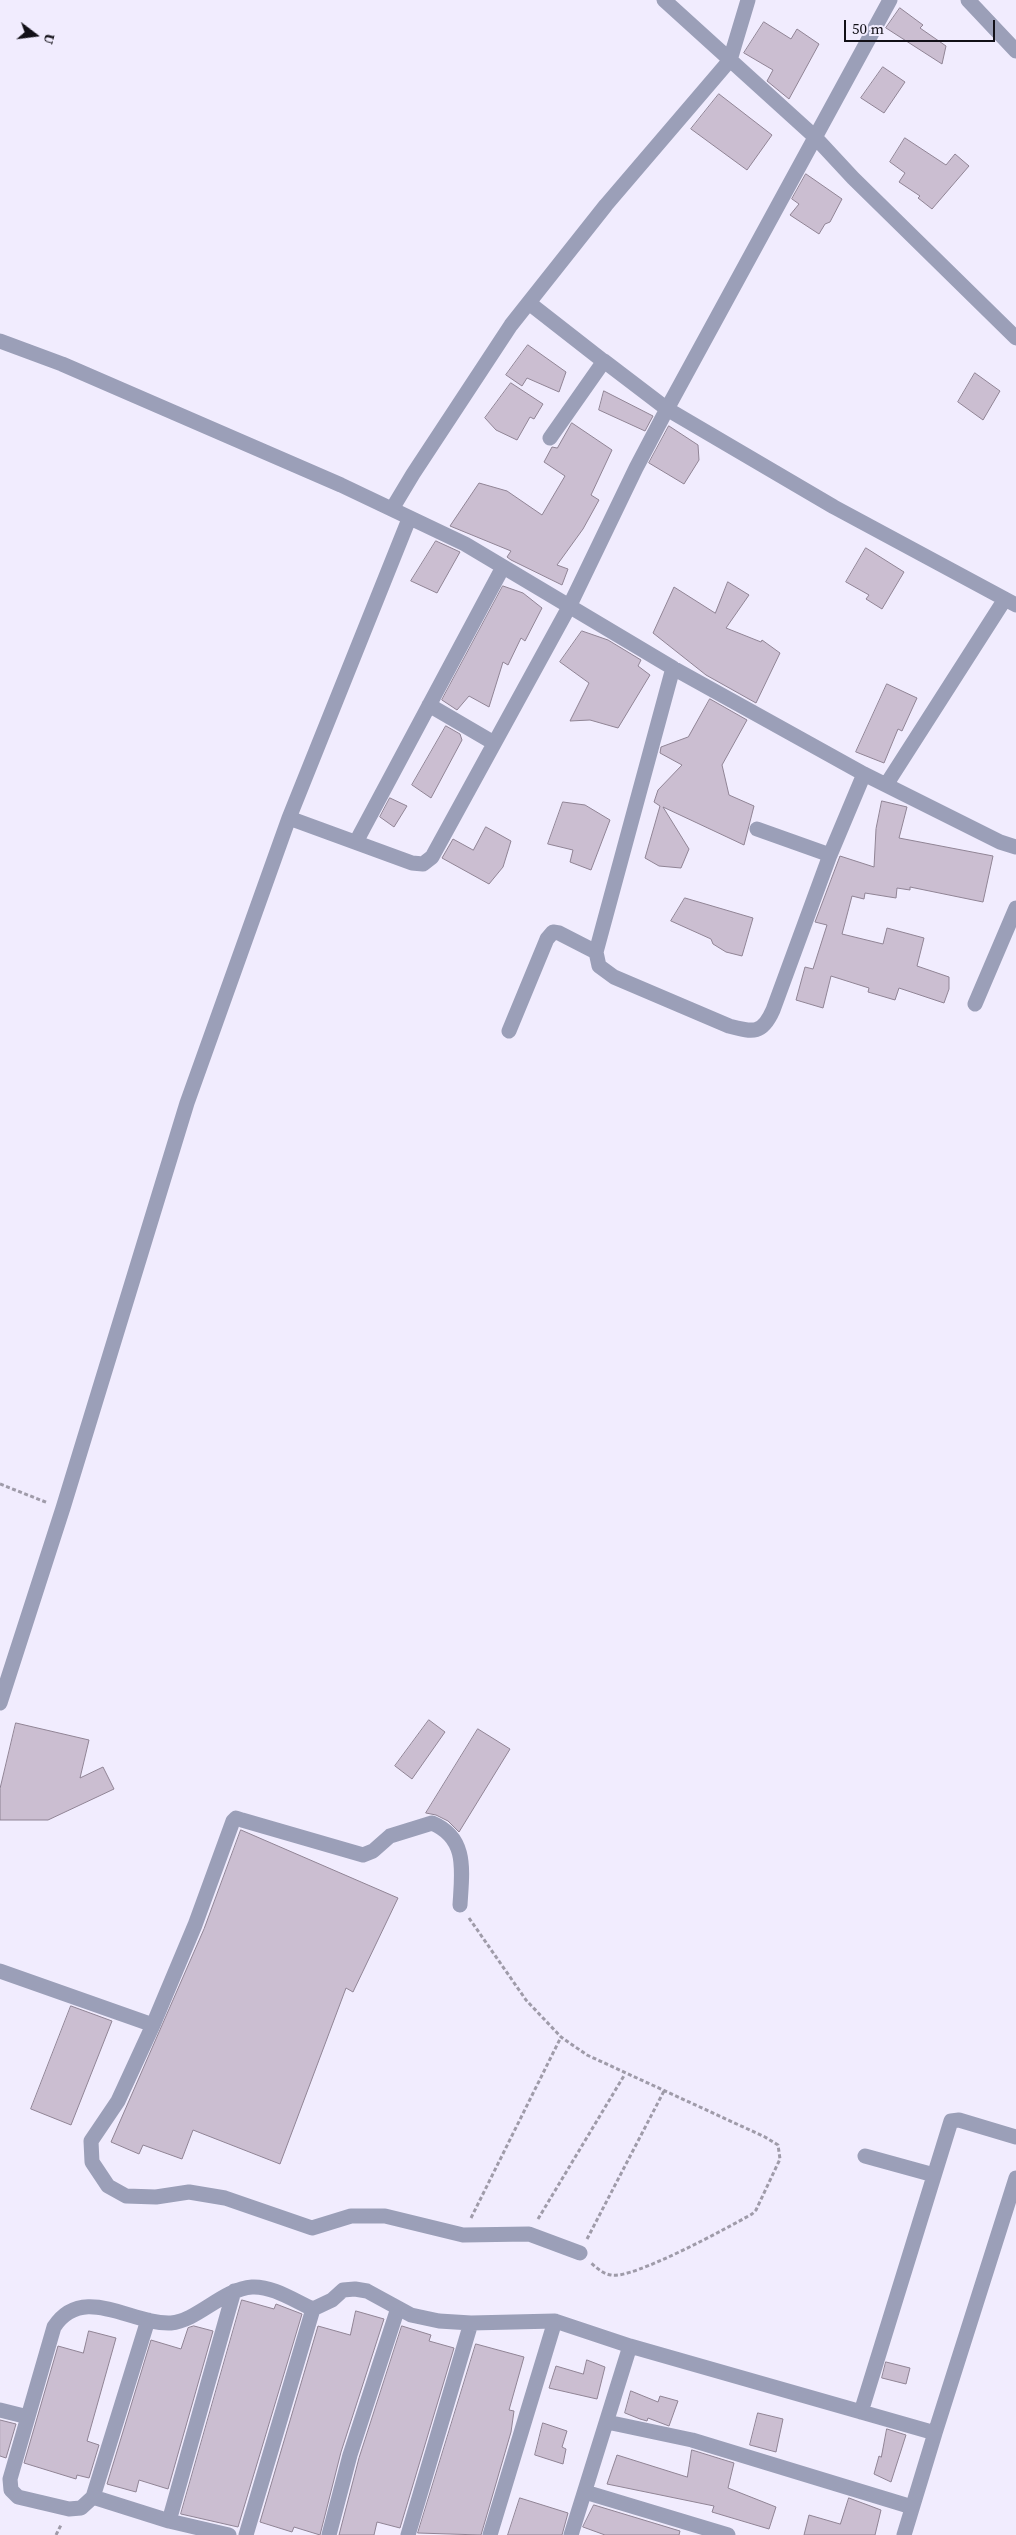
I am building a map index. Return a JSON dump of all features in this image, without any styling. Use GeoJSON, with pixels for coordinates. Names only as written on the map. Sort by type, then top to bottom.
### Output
{"type":"FeatureCollection","features":[{"type":"Feature","properties":{"kind":"street"},"geometry":{"type":"LineString","coordinates":[[664,0],[814,136],[852,178],[1016,338]]}},
{"type":"Feature","properties":{"kind":"street"},"geometry":{"type":"LineString","coordinates":[[392,509],[511,326],[606,205],[730,60],[748,0]]}},
{"type":"Feature","properties":{"kind":"street"},"geometry":{"type":"LineString","coordinates":[[289,818],[417,864],[428,862],[569,607],[636,468],[667,409],[814,136],[890,0]]}},
{"type":"Feature","properties":{"kind":"street"},"geometry":{"type":"LineString","coordinates":[[968,0],[1016,51]]}},
{"type":"Feature","properties":{"kind":"street"},"geometry":{"type":"LineString","coordinates":[[529,303],[667,409],[834,507],[1010,602],[886,785]]}},
{"type":"Feature","properties":{"kind":"street"},"geometry":{"type":"LineString","coordinates":[[0,341],[62,364],[341,485],[465,544],[673,668],[864,774],[1000,842],[1016,847]]}},
{"type":"Feature","properties":{"kind":"street"},"geometry":{"type":"LineString","coordinates":[[550,438],[602,360]]}},
{"type":"Feature","properties":{"kind":"street"},"geometry":{"type":"LineString","coordinates":[[0,1704],[63,1508],[187,1103],[289,818],[409,519]]}},
{"type":"Feature","properties":{"kind":"street"},"geometry":{"type":"LineString","coordinates":[[356,842],[503,567]]}},
{"type":"Feature","properties":{"kind":"street"},"geometry":{"type":"LineString","coordinates":[[673,668],[596,952],[599,966],[629,985],[729,1026],[746,1030],[760,1029],[768,1022],[830,855],[864,774]]}},
{"type":"Feature","properties":{"kind":"street"},"geometry":{"type":"LineString","coordinates":[[429,705],[494,744]]}},
{"type":"Feature","properties":{"kind":"street"},"geometry":{"type":"LineString","coordinates":[[757,830],[830,855]]}},
{"type":"Feature","properties":{"kind":"street"},"geometry":{"type":"LineString","coordinates":[[975,1004],[1016,908]]}},
{"type":"Feature","properties":{"kind":"street"},"geometry":{"type":"LineString","coordinates":[[509,1031],[547,939],[552,932],[559,933],[596,952]]}},
{"type":"Feature","properties":{"kind":"street"},"geometry":{"type":"LineString","coordinates":[[460,1905],[462,1871],[459,1846],[444,1828],[432,1823],[390,1836],[373,1851],[363,1855],[236,1818],[229,1827],[195,1925],[153,2025],[118,2101],[91,2141],[92,2162],[108,2186],[126,2196],[156,2197],[189,2192],[218,2197],[312,2228],[351,2216],[368,2215],[385,2216],[463,2234],[529,2234],[580,2253]]}},
{"type":"Feature","properties":{"kind":"street"},"geometry":{"type":"LineString","coordinates":[[0,1971],[153,2025]]}},
{"type":"Feature","properties":{"kind":"street"},"geometry":{"type":"LineString","coordinates":[[861,2412],[951,2121],[959,2120],[1016,2137]]}},
{"type":"Feature","properties":{"kind":"street"},"geometry":{"type":"LineString","coordinates":[[865,2156],[934,2175]]}},
{"type":"Feature","properties":{"kind":"street"},"geometry":{"type":"LineString","coordinates":[[904,2535],[1016,2178]]}},
{"type":"Feature","properties":{"kind":"street"},"geometry":{"type":"LineString","coordinates":[[148,2320],[93,2498],[81,2508],[69,2509],[18,2497],[11,2490],[10,2479],[54,2327],[61,2317],[72,2309],[89,2306],[148,2320],[173,2323],[199,2312],[234,2291],[251,2287],[268,2288],[313,2309]]}},
{"type":"Feature","properties":{"kind":"street"},"geometry":{"type":"LineString","coordinates":[[246,2535],[313,2309],[332,2300],[343,2290],[355,2289],[366,2291],[411,2315],[439,2321],[471,2323],[555,2321],[630,2346],[935,2433]]}},
{"type":"Feature","properties":{"kind":"street"},"geometry":{"type":"LineString","coordinates":[[169,2521],[234,2291]]}},
{"type":"Feature","properties":{"kind":"street"},"geometry":{"type":"LineString","coordinates":[[329,2535],[350,2455],[398,2308]]}},
{"type":"Feature","properties":{"kind":"street"},"geometry":{"type":"LineString","coordinates":[[490,2535],[555,2321]]}},
{"type":"Feature","properties":{"kind":"street"},"geometry":{"type":"LineString","coordinates":[[408,2535],[471,2323]]}},
{"type":"Feature","properties":{"kind":"street"},"geometry":{"type":"LineString","coordinates":[[571,2535],[630,2346]]}},
{"type":"Feature","properties":{"kind":"street"},"geometry":{"type":"LineString","coordinates":[[0,2410],[28,2417]]}},
{"type":"Feature","properties":{"kind":"street"},"geometry":{"type":"LineString","coordinates":[[607,2422],[692,2440],[912,2507]]}},
{"type":"Feature","properties":{"kind":"street"},"geometry":{"type":"LineString","coordinates":[[585,2492],[728,2535]]}},
{"type":"Feature","properties":{"kind":"street"},"geometry":{"type":"LineString","coordinates":[[93,2498],[169,2521],[230,2535]]}},
{"type":"Feature","properties":{"kind":"path"},"geometry":{"type":"LineString","coordinates":[[0,1484],[63,1508]]}},
{"type":"Feature","properties":{"kind":"path"},"geometry":{"type":"LineString","coordinates":[[460,1905],[526,2000],[561,2038],[587,2055],[625,2074],[664,2091],[766,2136],[778,2145],[780,2159],[756,2210],[663,2259],[627,2274],[611,2276],[599,2270],[580,2253],[664,2091]]}},
{"type":"Feature","properties":{"kind":"path"},"geometry":{"type":"LineString","coordinates":[[463,2234],[561,2038]]}},
{"type":"Feature","properties":{"kind":"path"},"geometry":{"type":"LineString","coordinates":[[529,2234],[625,2074]]}},
{"type":"Feature","properties":{"kind":"building"},"geometry":{"type":"Polygon","coordinates":[[[900,8],[923,25],[920,28],[946,46],[942,64],[886,28],[900,8]]]}},
{"type":"Feature","properties":{"kind":"building"},"geometry":{"type":"Polygon","coordinates":[[[764,22],[791,39],[797,29],[819,44],[789,99],[767,81],[773,70],[744,53],[764,22]]]}},
{"type":"Feature","properties":{"kind":"building"},"geometry":{"type":"Polygon","coordinates":[[[883,67],[905,82],[884,113],[861,98],[883,67]]]}},
{"type":"Feature","properties":{"kind":"building"},"geometry":{"type":"Polygon","coordinates":[[[719,94],[772,135],[747,170],[691,129],[719,94]]]}},
{"type":"Feature","properties":{"kind":"building"},"geometry":{"type":"Polygon","coordinates":[[[905,138],[946,165],[955,154],[969,166],[932,209],[918,198],[920,196],[899,182],[905,173],[890,162],[905,138]]]}},
{"type":"Feature","properties":{"kind":"building"},"geometry":{"type":"Polygon","coordinates":[[[806,174],[842,199],[830,222],[825,224],[819,234],[790,215],[799,204],[792,199],[806,174]]]}},
{"type":"Feature","properties":{"kind":"building"},"geometry":{"type":"Polygon","coordinates":[[[528,345],[566,372],[559,392],[527,378],[522,386],[506,375],[528,345]]]}},
{"type":"Feature","properties":{"kind":"building"},"geometry":{"type":"Polygon","coordinates":[[[975,373],[1000,391],[983,420],[958,402],[975,373]]]}},
{"type":"Feature","properties":{"kind":"building"},"geometry":{"type":"Polygon","coordinates":[[[511,383],[543,404],[534,419],[530,417],[517,440],[496,430],[485,418],[511,383]]]}},
{"type":"Feature","properties":{"kind":"building"},"geometry":{"type":"Polygon","coordinates":[[[604,391],[653,416],[645,431],[599,410],[604,391]]]}},
{"type":"Feature","properties":{"kind":"building"},"geometry":{"type":"Polygon","coordinates":[[[572,423],[612,450],[591,495],[599,500],[583,529],[557,565],[568,569],[562,585],[511,560],[507,557],[511,551],[450,526],[479,483],[507,491],[542,515],[565,476],[544,462],[552,447],[557,448],[572,423]]]}},
{"type":"Feature","properties":{"kind":"building"},"geometry":{"type":"Polygon","coordinates":[[[669,426],[698,445],[699,460],[684,484],[649,463],[669,426]]]}},
{"type":"Feature","properties":{"kind":"building"},"geometry":{"type":"Polygon","coordinates":[[[436,541],[460,552],[437,593],[411,581],[436,541]]]}},
{"type":"Feature","properties":{"kind":"building"},"geometry":{"type":"Polygon","coordinates":[[[866,548],[904,572],[882,609],[866,599],[869,595],[846,582],[866,548]]]}},
{"type":"Feature","properties":{"kind":"building"},"geometry":{"type":"Polygon","coordinates":[[[728,582],[749,595],[726,628],[761,642],[762,640],[780,653],[756,703],[706,675],[653,633],[674,587],[715,613],[728,582]]]}},
{"type":"Feature","properties":{"kind":"building"},"geometry":{"type":"Polygon","coordinates":[[[503,586],[523,593],[542,608],[525,641],[521,638],[508,665],[503,662],[489,707],[469,696],[457,710],[442,700],[503,586]]]}},
{"type":"Feature","properties":{"kind":"building"},"geometry":{"type":"Polygon","coordinates":[[[582,631],[608,640],[641,660],[638,666],[650,675],[618,728],[590,720],[570,721],[589,683],[560,662],[582,631]]]}},
{"type":"Feature","properties":{"kind":"building"},"geometry":{"type":"Polygon","coordinates":[[[887,684],[917,698],[902,731],[898,729],[884,763],[856,752],[887,684]]]}},
{"type":"Feature","properties":{"kind":"building"},"geometry":{"type":"Polygon","coordinates":[[[710,699],[747,720],[722,765],[729,795],[754,806],[744,845],[663,807],[689,849],[681,868],[659,866],[645,858],[660,806],[654,802],[658,790],[682,765],[660,753],[661,747],[688,737],[710,699]]]}},
{"type":"Feature","properties":{"kind":"building"},"geometry":{"type":"Polygon","coordinates":[[[446,726],[460,734],[462,740],[431,798],[412,785],[446,726]]]}},
{"type":"Feature","properties":{"kind":"building"},"geometry":{"type":"Polygon","coordinates":[[[390,798],[407,806],[394,827],[380,817],[390,798]]]}},
{"type":"Feature","properties":{"kind":"building"},"geometry":{"type":"Polygon","coordinates":[[[882,801],[907,807],[899,838],[993,856],[983,902],[910,887],[910,890],[897,888],[896,898],[865,893],[864,899],[852,896],[842,934],[883,944],[887,928],[924,938],[917,966],[949,977],[949,989],[944,1003],[899,988],[895,1000],[868,992],[869,988],[831,976],[823,1008],[796,1000],[805,967],[813,969],[827,925],[815,922],[840,856],[874,867],[876,829],[882,801]]]}},
{"type":"Feature","properties":{"kind":"building"},"geometry":{"type":"Polygon","coordinates":[[[563,802],[585,805],[610,820],[591,870],[570,862],[573,850],[548,844],[563,802]]]}},
{"type":"Feature","properties":{"kind":"building"},"geometry":{"type":"Polygon","coordinates":[[[486,827],[511,841],[503,867],[489,884],[442,858],[453,839],[473,850],[486,827]]]}},
{"type":"Feature","properties":{"kind":"building"},"geometry":{"type":"Polygon","coordinates":[[[685,898],[753,918],[742,956],[726,952],[713,944],[711,939],[671,921],[685,898]]]}},
{"type":"Feature","properties":{"kind":"building"},"geometry":{"type":"Polygon","coordinates":[[[429,1720],[445,1732],[412,1779],[395,1766],[429,1720]]]}},
{"type":"Feature","properties":{"kind":"building"},"geometry":{"type":"Polygon","coordinates":[[[16,1723],[89,1740],[80,1778],[103,1767],[114,1789],[48,1820],[0,1820],[0,1789],[16,1723]]]}},
{"type":"Feature","properties":{"kind":"building"},"geometry":{"type":"Polygon","coordinates":[[[478,1729],[510,1749],[459,1832],[448,1821],[436,1815],[426,1813],[478,1729]]]}},
{"type":"Feature","properties":{"kind":"building"},"geometry":{"type":"Polygon","coordinates":[[[241,1830],[398,1898],[353,1992],[346,1988],[280,2164],[193,2130],[182,2159],[143,2145],[139,2154],[111,2142],[204,1929],[241,1830]]]}},
{"type":"Feature","properties":{"kind":"building"},"geometry":{"type":"Polygon","coordinates":[[[71,2006],[112,2021],[71,2125],[31,2109],[71,2006]]]}},
{"type":"Feature","properties":{"kind":"building"},"geometry":{"type":"Polygon","coordinates":[[[242,2300],[274,2309],[276,2304],[302,2314],[238,2527],[181,2514],[242,2300]]]}},
{"type":"Feature","properties":{"kind":"building"},"geometry":{"type":"Polygon","coordinates":[[[356,2311],[384,2319],[341,2452],[320,2535],[294,2527],[292,2532],[260,2522],[318,2326],[350,2335],[356,2311]]]}},
{"type":"Feature","properties":{"kind":"building"},"geometry":{"type":"Polygon","coordinates":[[[194,2326],[213,2331],[168,2489],[139,2480],[136,2492],[107,2484],[151,2340],[181,2349],[188,2328],[194,2326]]]}},
{"type":"Feature","properties":{"kind":"building"},"geometry":{"type":"Polygon","coordinates":[[[402,2326],[431,2335],[429,2341],[454,2348],[400,2528],[377,2522],[374,2535],[339,2535],[359,2458],[402,2326]]]}},
{"type":"Feature","properties":{"kind":"building"},"geometry":{"type":"Polygon","coordinates":[[[89,2331],[116,2338],[87,2441],[99,2445],[89,2478],[77,2475],[76,2479],[24,2463],[58,2346],[83,2353],[89,2331]]]}},
{"type":"Feature","properties":{"kind":"building"},"geometry":{"type":"Polygon","coordinates":[[[476,2344],[524,2357],[509,2410],[514,2411],[511,2432],[481,2535],[418,2533],[476,2344]]]}},
{"type":"Feature","properties":{"kind":"building"},"geometry":{"type":"Polygon","coordinates":[[[587,2360],[605,2367],[597,2399],[549,2388],[556,2366],[583,2374],[587,2360]]]}},
{"type":"Feature","properties":{"kind":"building"},"geometry":{"type":"Polygon","coordinates":[[[886,2362],[910,2368],[906,2384],[882,2378],[886,2362]]]}},
{"type":"Feature","properties":{"kind":"building"},"geometry":{"type":"Polygon","coordinates":[[[631,2391],[658,2402],[660,2396],[678,2401],[669,2426],[648,2418],[647,2421],[625,2413],[631,2391]]]}},
{"type":"Feature","properties":{"kind":"building"},"geometry":{"type":"Polygon","coordinates":[[[758,2413],[783,2419],[776,2452],[750,2445],[758,2413]]]}},
{"type":"Feature","properties":{"kind":"building"},"geometry":{"type":"Polygon","coordinates":[[[0,2420],[16,2424],[6,2458],[0,2456],[0,2420]]]}},
{"type":"Feature","properties":{"kind":"building"},"geometry":{"type":"Polygon","coordinates":[[[543,2423],[567,2431],[562,2447],[566,2449],[563,2464],[535,2455],[543,2423]]]}},
{"type":"Feature","properties":{"kind":"building"},"geometry":{"type":"Polygon","coordinates":[[[887,2429],[906,2435],[891,2482],[874,2474],[879,2456],[881,2457],[887,2429]]]}},
{"type":"Feature","properties":{"kind":"building"},"geometry":{"type":"Polygon","coordinates":[[[692,2450],[734,2463],[728,2488],[776,2507],[769,2529],[712,2512],[714,2506],[607,2484],[617,2455],[687,2477],[692,2450]]]}},
{"type":"Feature","properties":{"kind":"building"},"geometry":{"type":"Polygon","coordinates":[[[520,2498],[568,2513],[562,2535],[508,2535],[520,2498]]]}},
{"type":"Feature","properties":{"kind":"building"},"geometry":{"type":"Polygon","coordinates":[[[849,2498],[881,2510],[875,2535],[804,2535],[809,2515],[840,2524],[849,2498]]]}},
{"type":"Feature","properties":{"kind":"building"},"geometry":{"type":"Polygon","coordinates":[[[594,2505],[680,2531],[679,2535],[605,2535],[583,2527],[594,2505]]]}}]}
